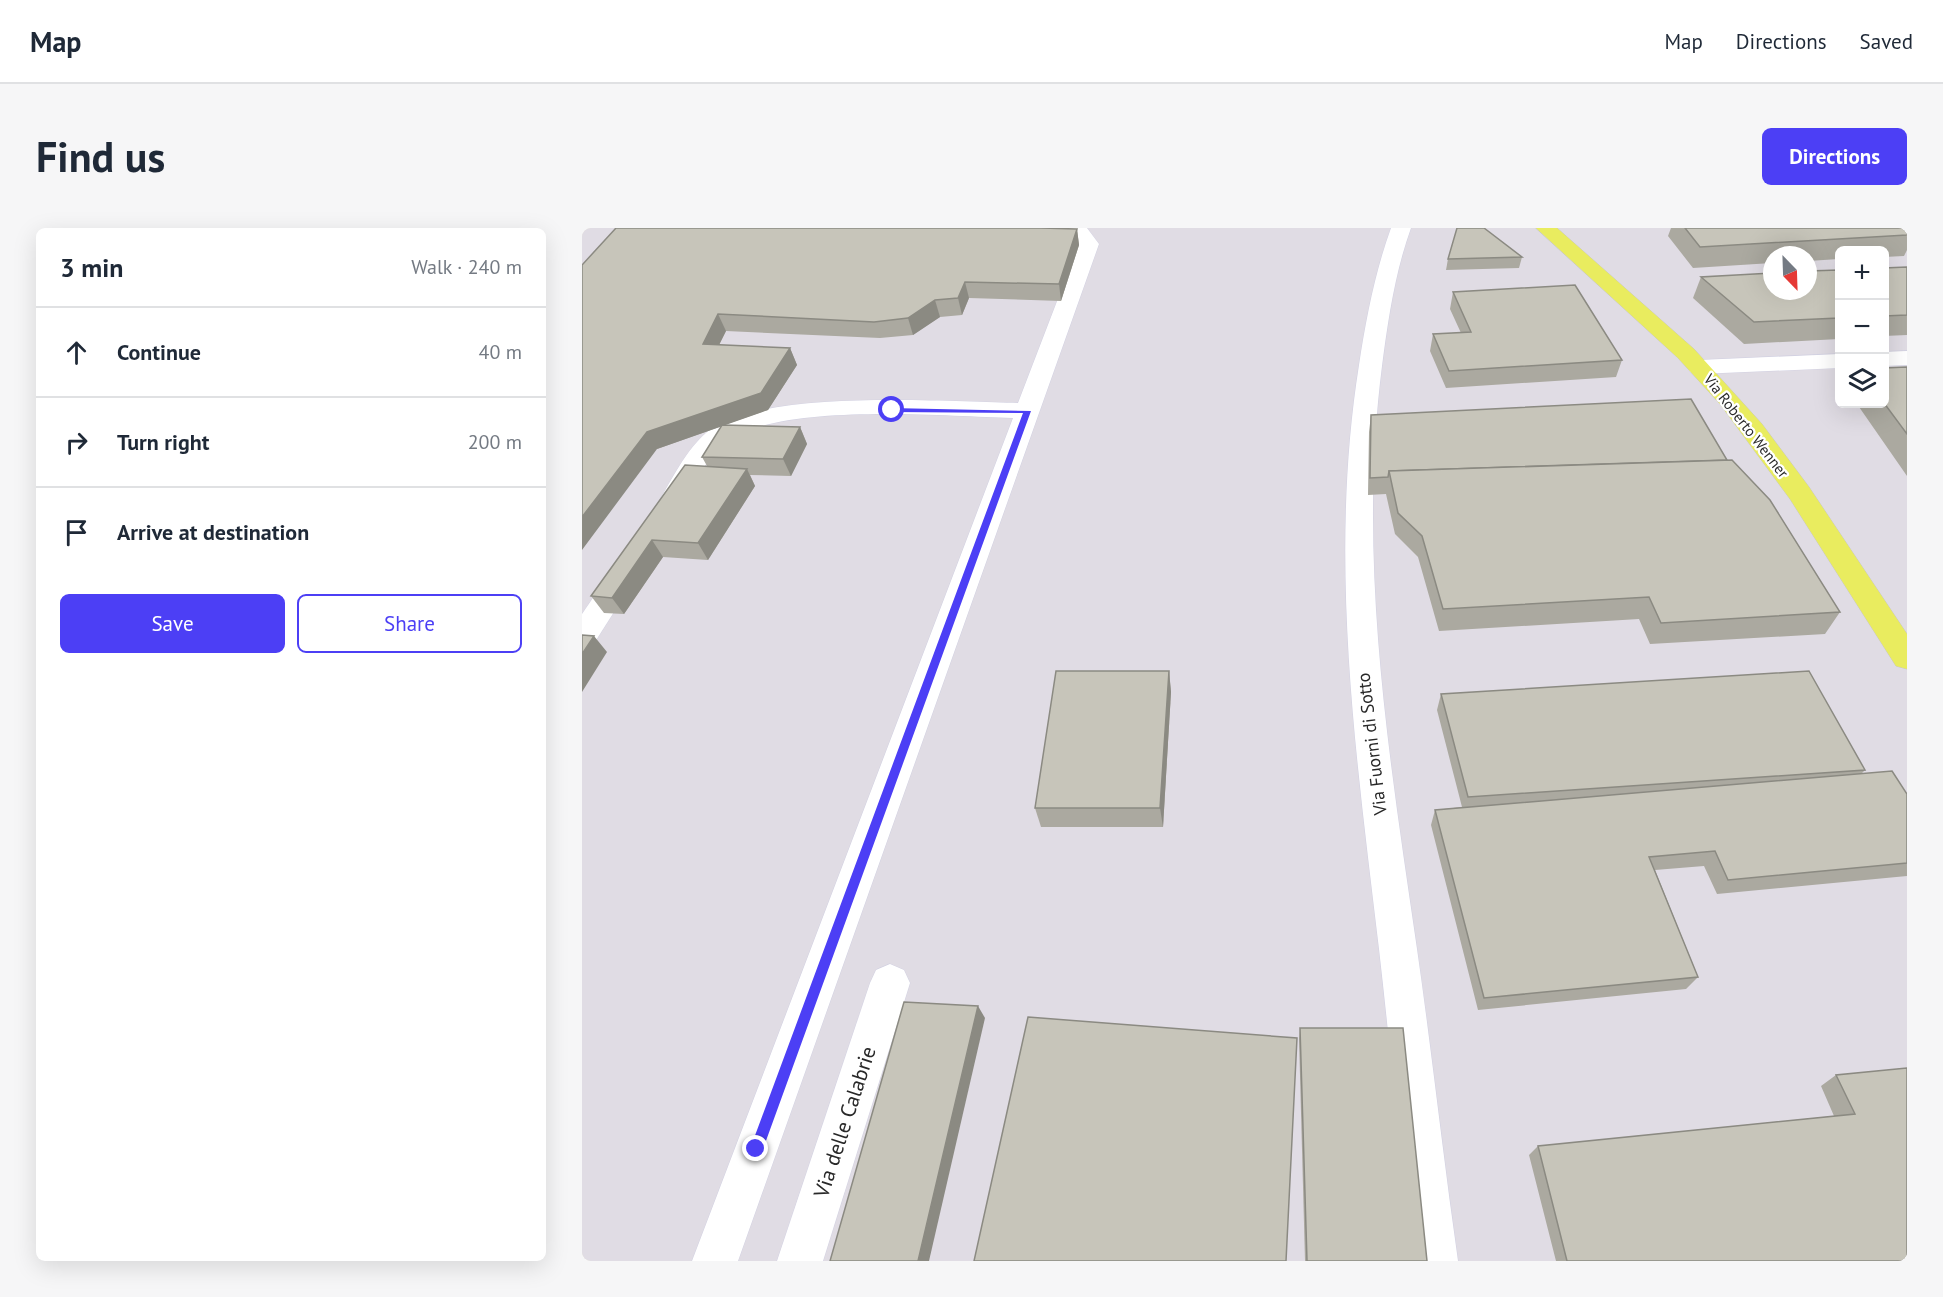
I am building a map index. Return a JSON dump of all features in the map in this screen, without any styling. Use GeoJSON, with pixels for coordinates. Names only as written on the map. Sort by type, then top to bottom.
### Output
{"type":"FeatureCollection","features":[{"type":"Feature","properties":{"kind":"main road","name":"Via Roberto Wenner"},"geometry":{"type":"LineString","coordinates":[[1546,228],[1699,367],[1728,398],[1782,470],[1907,658]]}},
{"type":"Feature","properties":{"kind":"street"},"geometry":{"type":"LineString","coordinates":[[715,1261],[1089,244],[1084,234],[1071,228]]}},
{"type":"Feature","properties":{"kind":"street","name":"Via Fuorni di Sotto"},"geometry":{"type":"LineString","coordinates":[[1401,228],[1379,316],[1361,428],[1359,550],[1362,665],[1435,1261]]}},
{"type":"Feature","properties":{"kind":"street"},"geometry":{"type":"LineString","coordinates":[[1889,359],[1907,358]]}},
{"type":"Feature","properties":{"kind":"street"},"geometry":{"type":"LineString","coordinates":[[1699,367],[1835,361]]}},
{"type":"Feature","properties":{"kind":"street"},"geometry":{"type":"LineString","coordinates":[[660,519],[712,441],[722,433],[752,423],[800,413],[847,409],[1027,411]]}},
{"type":"Feature","properties":{"kind":"street"},"geometry":{"type":"LineString","coordinates":[[582,637],[641,549]]}},
{"type":"Feature","properties":{"kind":"street","name":"Via delle Calabrie"},"geometry":{"type":"LineString","coordinates":[[800,1261],[890,983]]}},
{"type":"Feature","properties":{"kind":"shaded area"},"geometry":{"type":"Polygon","coordinates":[[[582,228],[1907,228],[1907,1261],[582,1261],[582,228]]]}},
{"type":"Feature","properties":{"kind":"building"},"geometry":{"type":"Polygon","coordinates":[[[616,228],[1077,229],[1059,284],[965,282],[958,298],[935,300],[908,318],[874,322],[718,314],[703,344],[790,348],[761,393],[647,432],[582,517],[582,265],[616,228]]]}},
{"type":"Feature","properties":{"kind":"building"},"geometry":{"type":"Polygon","coordinates":[[[1457,228],[1484,228],[1522,257],[1448,259],[1457,228]]]}},
{"type":"Feature","properties":{"kind":"building"},"geometry":{"type":"Polygon","coordinates":[[[1685,228],[1907,228],[1907,235],[1700,247],[1685,228]]]}},
{"type":"Feature","properties":{"kind":"building"},"geometry":{"type":"Polygon","coordinates":[[[1907,267],[1907,315],[1889,316],[1889,268],[1907,267]]]}},
{"type":"Feature","properties":{"kind":"building"},"geometry":{"type":"Polygon","coordinates":[[[1835,270],[1835,318],[1754,322],[1701,277],[1763,274],[1763,300],[1817,300],[1817,271],[1835,270]]]}},
{"type":"Feature","properties":{"kind":"building"},"geometry":{"type":"Polygon","coordinates":[[[1575,285],[1622,360],[1449,371],[1433,334],[1471,332],[1453,292],[1575,285]]]}},
{"type":"Feature","properties":{"kind":"building"},"geometry":{"type":"Polygon","coordinates":[[[1907,367],[1907,434],[1888,408],[1889,368],[1907,367]]]}},
{"type":"Feature","properties":{"kind":"building"},"geometry":{"type":"Polygon","coordinates":[[[1691,399],[1727,460],[1389,471],[1388,477],[1370,478],[1371,415],[1691,399]]]}},
{"type":"Feature","properties":{"kind":"building"},"geometry":{"type":"Polygon","coordinates":[[[722,425],[800,427],[783,459],[702,457],[722,425]]]}},
{"type":"Feature","properties":{"kind":"building"},"geometry":{"type":"Polygon","coordinates":[[[1732,460],[1770,500],[1840,612],[1661,623],[1649,597],[1443,609],[1422,536],[1398,513],[1389,471],[1732,460]]]}},
{"type":"Feature","properties":{"kind":"building"},"geometry":{"type":"Polygon","coordinates":[[[685,465],[747,469],[698,543],[652,540],[612,598],[591,596],[685,465]]]}},
{"type":"Feature","properties":{"kind":"building"},"geometry":{"type":"Polygon","coordinates":[[[582,635],[594,636],[582,654],[582,635]]]}},
{"type":"Feature","properties":{"kind":"building"},"geometry":{"type":"Polygon","coordinates":[[[1056,671],[1169,671],[1160,808],[1035,808],[1056,671]]]}},
{"type":"Feature","properties":{"kind":"building"},"geometry":{"type":"Polygon","coordinates":[[[1809,671],[1865,770],[1468,797],[1441,694],[1809,671]]]}},
{"type":"Feature","properties":{"kind":"building"},"geometry":{"type":"Polygon","coordinates":[[[1892,771],[1907,794],[1907,863],[1728,880],[1715,851],[1649,857],[1698,977],[1484,998],[1435,810],[1892,771]]]}},
{"type":"Feature","properties":{"kind":"building"},"geometry":{"type":"Polygon","coordinates":[[[904,1002],[978,1006],[918,1261],[830,1261],[904,1002]]]}},
{"type":"Feature","properties":{"kind":"building"},"geometry":{"type":"Polygon","coordinates":[[[1028,1017],[1297,1038],[1286,1261],[974,1261],[1028,1017]]]}},
{"type":"Feature","properties":{"kind":"building"},"geometry":{"type":"Polygon","coordinates":[[[1300,1028],[1403,1028],[1427,1261],[1307,1261],[1300,1028]]]}},
{"type":"Feature","properties":{"kind":"building"},"geometry":{"type":"Polygon","coordinates":[[[1907,1068],[1907,1261],[1567,1261],[1538,1146],[1855,1114],[1836,1075],[1907,1068]]]}},
{"type":"Feature","properties":{"kind":"route"},"geometry":{"type":"LineString","coordinates":[[756,1149],[1027,411],[892,410]]}}]}
